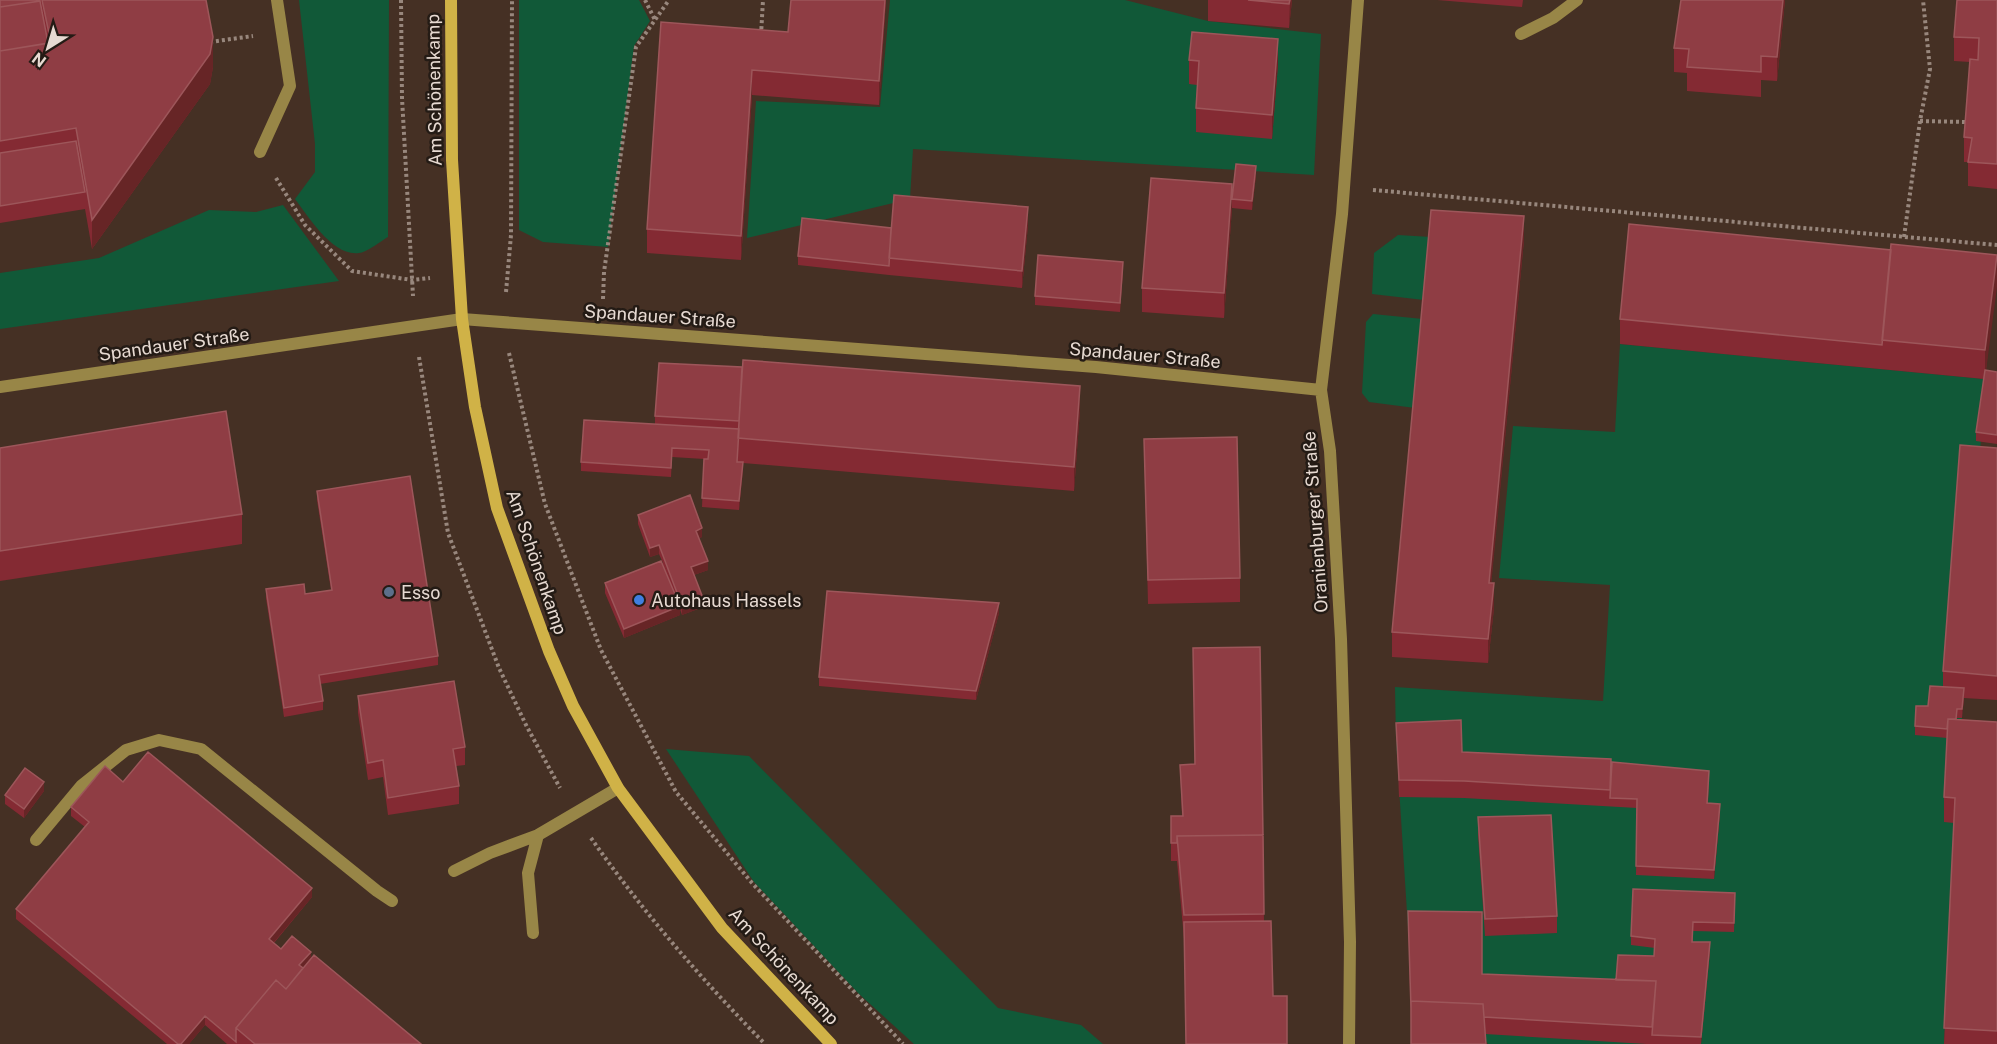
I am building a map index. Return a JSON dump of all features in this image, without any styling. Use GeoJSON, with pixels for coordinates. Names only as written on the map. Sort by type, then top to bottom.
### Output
{"type":"FeatureCollection","features":[{"type":"Feature","properties":{"kind":"main road","name":"Am Schönenkamp"},"geometry":{"type":"LineString","coordinates":[[451,0],[452,160],[462,319],[475,407],[497,508],[549,651],[573,706],[618,788],[722,928],[831,1044]]}},
{"type":"Feature","properties":{"kind":"street"},"geometry":{"type":"LineString","coordinates":[[260,152],[290,86],[277,0]]}},
{"type":"Feature","properties":{"kind":"street","name":"Oranienburger Straße"},"geometry":{"type":"LineString","coordinates":[[1349,1044],[1350,942],[1341,639],[1330,451],[1321,390],[1343,191],[1358,0]]}},
{"type":"Feature","properties":{"kind":"street"},"geometry":{"type":"LineString","coordinates":[[1521,34],[1553,18],[1577,0]]}},
{"type":"Feature","properties":{"kind":"street","name":"Spandauer Straße"},"geometry":{"type":"LineString","coordinates":[[0,387],[462,319],[503,324],[602,329],[1096,367],[1321,390]]}},
{"type":"Feature","properties":{"kind":"street"},"geometry":{"type":"LineString","coordinates":[[36,840],[81,786],[126,750],[159,740],[201,749],[376,891],[392,901]]}},
{"type":"Feature","properties":{"kind":"street"},"geometry":{"type":"LineString","coordinates":[[454,871],[490,853],[538,835],[618,788]]}},
{"type":"Feature","properties":{"kind":"street"},"geometry":{"type":"LineString","coordinates":[[533,933],[528,873],[538,835]]}},
{"type":"Feature","properties":{"kind":"path"},"geometry":{"type":"LineString","coordinates":[[401,0],[402,98],[412,280]]}},
{"type":"Feature","properties":{"kind":"path"},"geometry":{"type":"LineString","coordinates":[[512,0],[511,235],[503,324],[545,504],[601,650],[676,792],[752,883],[903,1044]]}},
{"type":"Feature","properties":{"kind":"path"},"geometry":{"type":"LineString","coordinates":[[645,0],[656,21]]}},
{"type":"Feature","properties":{"kind":"path"},"geometry":{"type":"LineString","coordinates":[[602,329],[604,272],[636,47],[669,0]]}},
{"type":"Feature","properties":{"kind":"path"},"geometry":{"type":"LineString","coordinates":[[760,41],[763,0]]}},
{"type":"Feature","properties":{"kind":"path"},"geometry":{"type":"LineString","coordinates":[[1904,237],[1920,121],[1930,69],[1923,0]]}},
{"type":"Feature","properties":{"kind":"path"},"geometry":{"type":"LineString","coordinates":[[209,42],[282,31]]}},
{"type":"Feature","properties":{"kind":"path"},"geometry":{"type":"LineString","coordinates":[[1920,121],[1967,122]]}},
{"type":"Feature","properties":{"kind":"path"},"geometry":{"type":"LineString","coordinates":[[260,152],[305,225],[352,271],[412,280],[460,275]]}},
{"type":"Feature","properties":{"kind":"path"},"geometry":{"type":"LineString","coordinates":[[1343,191],[1379,190],[1997,245]]}},
{"type":"Feature","properties":{"kind":"green space"},"geometry":{"type":"Polygon","coordinates":[[[299,0],[389,0],[388,237],[359,253],[349,253],[331,242],[314,225],[295,199],[315,172],[315,144],[299,0]]]}},
{"type":"Feature","properties":{"kind":"green space"},"geometry":{"type":"Polygon","coordinates":[[[519,0],[639,0],[650,21],[634,46],[608,247],[543,242],[519,230],[519,0]]]}},
{"type":"Feature","properties":{"kind":"green space"},"geometry":{"type":"Polygon","coordinates":[[[890,0],[1125,0],[1208,21],[1321,34],[1314,175],[913,149],[910,199],[747,238],[756,101],[880,107],[890,0]]]}},
{"type":"Feature","properties":{"kind":"green space"},"geometry":{"type":"Polygon","coordinates":[[[283,205],[339,281],[0,329],[0,273],[99,258],[209,210],[256,212],[283,205]]]}},
{"type":"Feature","properties":{"kind":"green space"},"geometry":{"type":"Polygon","coordinates":[[[1398,235],[1431,237],[1424,300],[1372,294],[1374,253],[1398,235]]]}},
{"type":"Feature","properties":{"kind":"green space"},"geometry":{"type":"Polygon","coordinates":[[[1373,314],[1423,319],[1415,408],[1369,402],[1362,393],[1366,322],[1373,314]]]}},
{"type":"Feature","properties":{"kind":"green space"},"geometry":{"type":"Polygon","coordinates":[[[1620,344],[1985,379],[1962,718],[1944,1044],[1488,1044],[1408,928],[1396,740],[1395,687],[1603,701],[1610,585],[1499,578],[1513,426],[1615,432],[1620,344]]]}},
{"type":"Feature","properties":{"kind":"green space"},"geometry":{"type":"Polygon","coordinates":[[[666,749],[749,756],[998,1008],[1081,1025],[1103,1044],[914,1044],[858,993],[754,882],[666,749]]]}},
{"type":"Feature","properties":{"kind":"building"},"geometry":{"type":"Polygon","coordinates":[[[0,0],[40,0],[40,1],[0,7],[0,0]]]}},
{"type":"Feature","properties":{"kind":"building"},"geometry":{"type":"Polygon","coordinates":[[[42,0],[206,0],[213,37],[210,54],[92,220],[76,128],[0,141],[0,51],[51,43],[42,0]]]}},
{"type":"Feature","properties":{"kind":"building"},"geometry":{"type":"Polygon","coordinates":[[[791,0],[885,0],[879,81],[752,70],[741,236],[647,229],[661,22],[788,32],[791,0]]]}},
{"type":"Feature","properties":{"kind":"building"},"geometry":{"type":"Polygon","coordinates":[[[1248,0],[1290,0],[1289,4],[1248,0]]]}},
{"type":"Feature","properties":{"kind":"building"},"geometry":{"type":"Polygon","coordinates":[[[1681,0],[1783,0],[1777,57],[1761,56],[1761,72],[1687,67],[1689,49],[1674,48],[1681,0]]]}},
{"type":"Feature","properties":{"kind":"building"},"geometry":{"type":"Polygon","coordinates":[[[1957,0],[1997,0],[1997,164],[1968,162],[1972,138],[1964,137],[1970,59],[1978,60],[1979,38],[1954,37],[1957,0]]]}},
{"type":"Feature","properties":{"kind":"building"},"geometry":{"type":"Polygon","coordinates":[[[40,1],[48,43],[0,51],[0,7],[40,1]]]}},
{"type":"Feature","properties":{"kind":"building"},"geometry":{"type":"Polygon","coordinates":[[[1192,32],[1278,39],[1272,115],[1196,108],[1199,61],[1189,60],[1192,32]]]}},
{"type":"Feature","properties":{"kind":"building"},"geometry":{"type":"Polygon","coordinates":[[[76,141],[85,192],[0,206],[0,153],[76,141]]]}},
{"type":"Feature","properties":{"kind":"building"},"geometry":{"type":"Polygon","coordinates":[[[1236,164],[1256,166],[1252,201],[1232,199],[1236,164]]]}},
{"type":"Feature","properties":{"kind":"building"},"geometry":{"type":"Polygon","coordinates":[[[1151,178],[1232,184],[1224,293],[1142,288],[1151,178]]]}},
{"type":"Feature","properties":{"kind":"building"},"geometry":{"type":"Polygon","coordinates":[[[894,195],[1028,207],[1022,271],[889,258],[894,195]]]}},
{"type":"Feature","properties":{"kind":"building"},"geometry":{"type":"Polygon","coordinates":[[[1431,210],[1524,216],[1489,583],[1494,583],[1488,639],[1392,632],[1431,210]]]}},
{"type":"Feature","properties":{"kind":"building"},"geometry":{"type":"Polygon","coordinates":[[[802,218],[891,228],[889,266],[798,256],[802,218]]]}},
{"type":"Feature","properties":{"kind":"building"},"geometry":{"type":"Polygon","coordinates":[[[1629,224],[1891,250],[1882,345],[1620,319],[1629,224]]]}},
{"type":"Feature","properties":{"kind":"building"},"geometry":{"type":"Polygon","coordinates":[[[1891,244],[1997,255],[1985,350],[1882,340],[1891,244]]]}},
{"type":"Feature","properties":{"kind":"building"},"geometry":{"type":"Polygon","coordinates":[[[1038,255],[1123,262],[1120,303],[1035,296],[1038,255]]]}},
{"type":"Feature","properties":{"kind":"building"},"geometry":{"type":"Polygon","coordinates":[[[743,360],[1080,386],[1074,467],[738,438],[743,360]]]}},
{"type":"Feature","properties":{"kind":"building"},"geometry":{"type":"Polygon","coordinates":[[[659,363],[742,367],[739,421],[655,416],[659,363]]]}},
{"type":"Feature","properties":{"kind":"building"},"geometry":{"type":"Polygon","coordinates":[[[1985,370],[1997,372],[1997,435],[1976,432],[1985,370]]]}},
{"type":"Feature","properties":{"kind":"building"},"geometry":{"type":"Polygon","coordinates":[[[226,411],[242,514],[0,551],[0,448],[226,411]]]}},
{"type":"Feature","properties":{"kind":"building"},"geometry":{"type":"Polygon","coordinates":[[[584,420],[739,429],[737,462],[743,462],[739,501],[702,498],[704,459],[708,459],[709,450],[672,448],[671,468],[581,462],[584,420]]]}},
{"type":"Feature","properties":{"kind":"building"},"geometry":{"type":"Polygon","coordinates":[[[1237,437],[1240,578],[1148,580],[1144,439],[1237,437]]]}},
{"type":"Feature","properties":{"kind":"building"},"geometry":{"type":"Polygon","coordinates":[[[1960,445],[1997,448],[1997,676],[1943,671],[1960,445]]]}},
{"type":"Feature","properties":{"kind":"building"},"geometry":{"type":"Polygon","coordinates":[[[410,476],[438,656],[319,675],[323,701],[284,708],[266,589],[304,584],[305,594],[332,590],[317,491],[410,476]]]}},
{"type":"Feature","properties":{"kind":"building"},"geometry":{"type":"Polygon","coordinates":[[[690,495],[702,528],[696,531],[708,561],[691,567],[703,598],[682,606],[659,545],[650,548],[638,515],[690,495]]]}},
{"type":"Feature","properties":{"kind":"building"},"geometry":{"type":"Polygon","coordinates":[[[661,561],[680,606],[624,629],[605,583],[661,561]]]}},
{"type":"Feature","properties":{"kind":"building"},"geometry":{"type":"Polygon","coordinates":[[[827,591],[999,603],[976,691],[819,677],[827,591]]]}},
{"type":"Feature","properties":{"kind":"building"},"geometry":{"type":"Polygon","coordinates":[[[1260,647],[1263,835],[1177,836],[1177,843],[1171,843],[1171,816],[1183,816],[1180,765],[1195,764],[1193,648],[1260,647]]]}},
{"type":"Feature","properties":{"kind":"building"},"geometry":{"type":"Polygon","coordinates":[[[454,681],[465,747],[453,749],[459,786],[388,798],[383,760],[368,763],[358,696],[454,681]]]}},
{"type":"Feature","properties":{"kind":"building"},"geometry":{"type":"Polygon","coordinates":[[[1930,686],[1964,688],[1962,709],[1957,709],[1956,719],[1948,719],[1947,729],[1915,726],[1916,706],[1928,706],[1930,686]]]}},
{"type":"Feature","properties":{"kind":"building"},"geometry":{"type":"Polygon","coordinates":[[[1948,719],[1997,722],[1997,1031],[1944,1028],[1955,798],[1944,797],[1948,719]]]}},
{"type":"Feature","properties":{"kind":"building"},"geometry":{"type":"Polygon","coordinates":[[[1461,720],[1462,752],[1611,759],[1610,790],[1464,781],[1399,780],[1396,723],[1461,720]]]}},
{"type":"Feature","properties":{"kind":"building"},"geometry":{"type":"Polygon","coordinates":[[[148,752],[312,888],[269,939],[281,949],[292,936],[311,952],[299,965],[303,968],[286,989],[276,980],[236,1028],[236,1042],[205,1016],[181,1044],[178,1044],[16,909],[89,822],[71,807],[105,766],[123,782],[148,752]]]}},
{"type":"Feature","properties":{"kind":"building"},"geometry":{"type":"Polygon","coordinates":[[[1612,762],[1709,771],[1707,803],[1720,804],[1714,870],[1636,866],[1637,799],[1610,798],[1612,762]]]}},
{"type":"Feature","properties":{"kind":"building"},"geometry":{"type":"Polygon","coordinates":[[[25,768],[44,782],[24,809],[5,795],[25,768]]]}},
{"type":"Feature","properties":{"kind":"building"},"geometry":{"type":"Polygon","coordinates":[[[1551,815],[1557,916],[1485,919],[1478,817],[1551,815]]]}},
{"type":"Feature","properties":{"kind":"building"},"geometry":{"type":"Polygon","coordinates":[[[1263,835],[1264,914],[1184,915],[1177,836],[1263,835]]]}},
{"type":"Feature","properties":{"kind":"building"},"geometry":{"type":"Polygon","coordinates":[[[1633,889],[1735,893],[1734,923],[1693,922],[1692,942],[1710,942],[1701,1037],[1652,1035],[1656,981],[1616,980],[1618,955],[1654,956],[1655,939],[1631,936],[1633,889]]]}},
{"type":"Feature","properties":{"kind":"building"},"geometry":{"type":"Polygon","coordinates":[[[1408,911],[1482,912],[1482,974],[1656,981],[1652,1027],[1484,1017],[1483,1004],[1411,1001],[1411,1008],[1408,911]]]}},
{"type":"Feature","properties":{"kind":"building"},"geometry":{"type":"Polygon","coordinates":[[[1271,921],[1273,996],[1287,996],[1287,1044],[1186,1044],[1184,922],[1271,921]]]}},
{"type":"Feature","properties":{"kind":"building"},"geometry":{"type":"Polygon","coordinates":[[[314,955],[421,1044],[255,1044],[236,1028],[276,980],[286,989],[314,955]]]}},
{"type":"Feature","properties":{"kind":"building"},"geometry":{"type":"Polygon","coordinates":[[[1411,1001],[1483,1004],[1486,1044],[1411,1044],[1411,1001]]]}},
{"type":"Feature","properties":{"kind":"place","name":"Esso"},"geometry":{"type":"Point","coordinates":[389,592]}},
{"type":"Feature","properties":{"kind":"place","name":"Autohaus Hassels"},"geometry":{"type":"Point","coordinates":[639,600]}}]}
